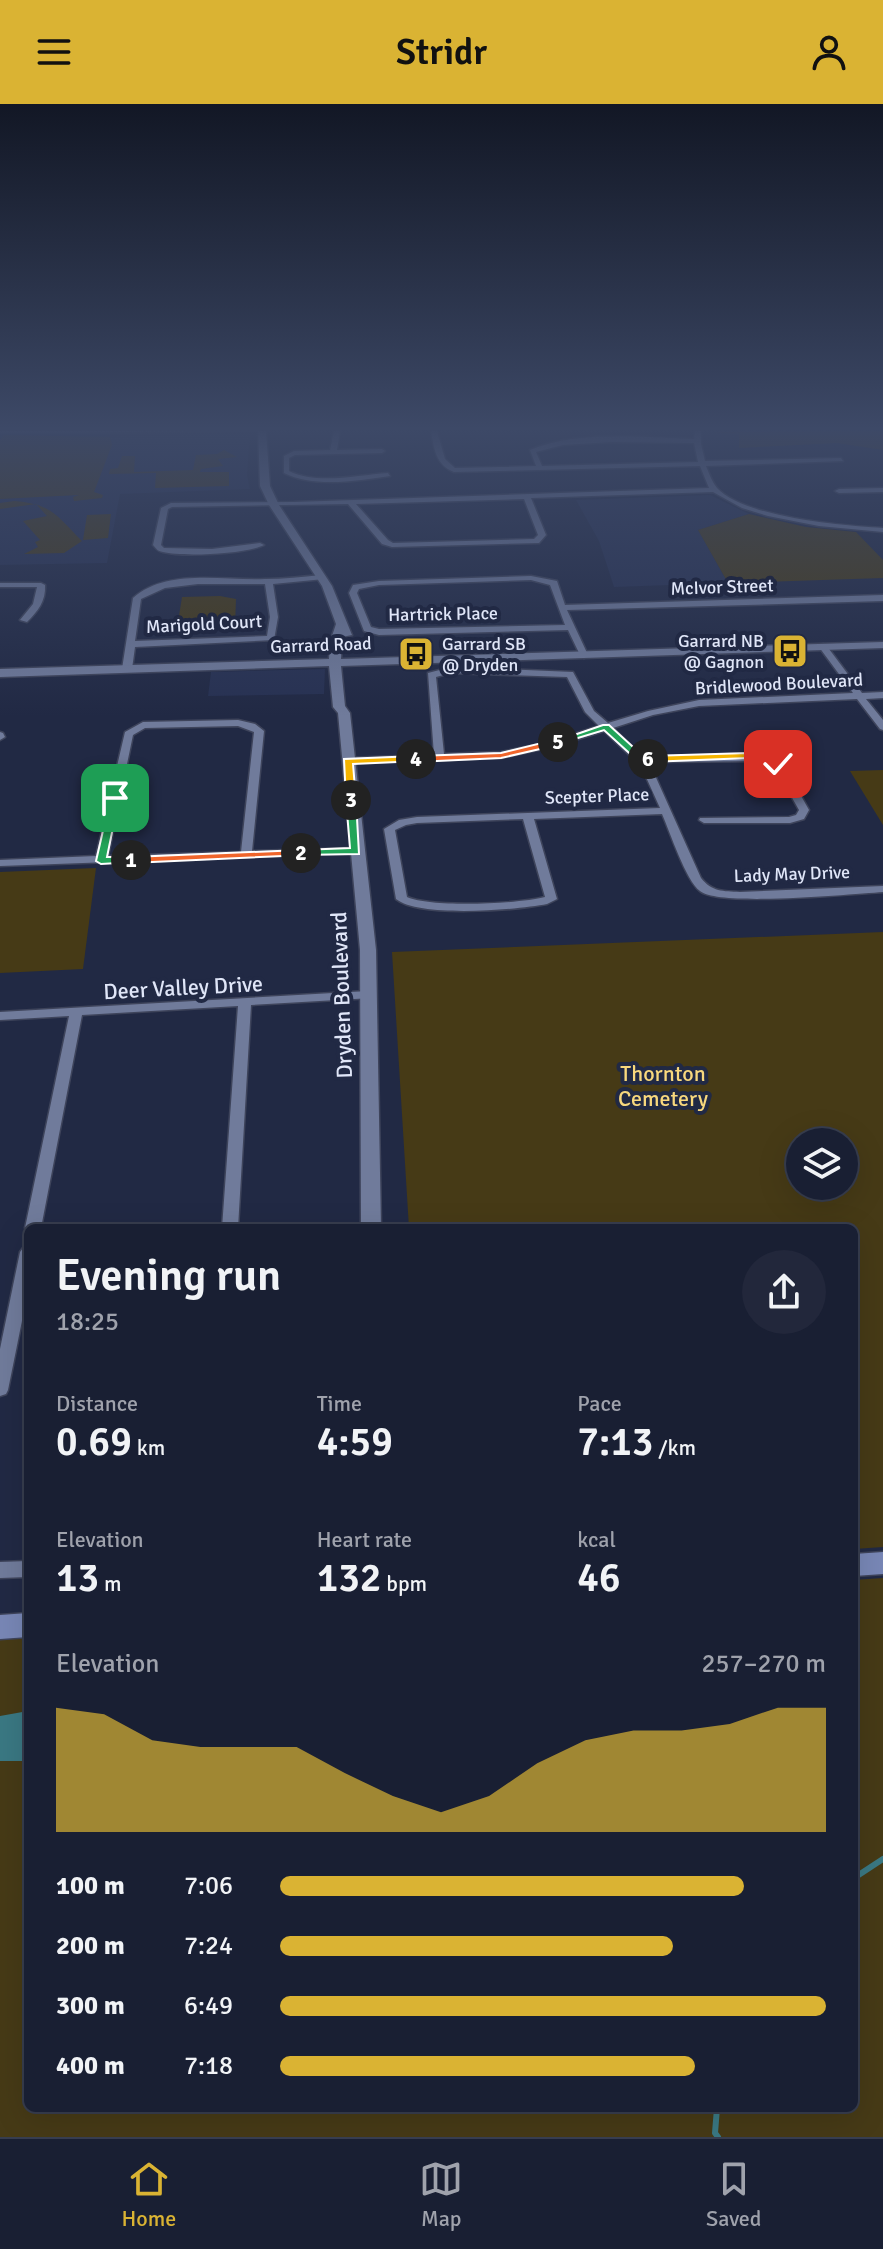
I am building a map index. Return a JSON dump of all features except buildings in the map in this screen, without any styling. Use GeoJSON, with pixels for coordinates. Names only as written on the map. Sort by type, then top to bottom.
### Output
{"type":"FeatureCollection","features":[{"type":"Feature","properties":{"kind":"main road"},"geometry":{"type":"LineString","coordinates":[[858,1565],[883,1563]]}},
{"type":"Feature","properties":{"kind":"main road"},"geometry":{"type":"LineString","coordinates":[[0,1627],[24,1625]]}},
{"type":"Feature","properties":{"kind":"street"},"geometry":{"type":"LineString","coordinates":[[161,526],[157,545],[162,550],[234,550],[260,545]]}},
{"type":"Feature","properties":{"kind":"street","name":"Dryden Boulevard"},"geometry":{"type":"LineString","coordinates":[[288,526],[327,586],[341,625],[335,632],[342,662],[339,707],[344,713],[368,950],[371,1224]]}},
{"type":"Feature","properties":{"kind":"street"},"geometry":{"type":"LineString","coordinates":[[371,526],[385,542],[392,545],[536,541],[542,535],[538,526]]}},
{"type":"Feature","properties":{"kind":"street"},"geometry":{"type":"LineString","coordinates":[[831,526],[883,530]]}},
{"type":"Feature","properties":{"kind":"street","name":"Marigold Court"},"geometry":{"type":"LineString","coordinates":[[127,669],[137,598],[142,593],[175,583],[269,582],[321,577]]}},
{"type":"Feature","properties":{"kind":"street","name":"Hartrick Place"},"geometry":{"type":"LineString","coordinates":[[571,627],[379,632],[367,629],[353,593],[356,587],[365,584],[531,578],[554,583],[584,655]]}},
{"type":"Feature","properties":{"kind":"street","name":"Marigold Court"},"geometry":{"type":"LineString","coordinates":[[132,644],[271,638],[274,617],[269,582]]}},
{"type":"Feature","properties":{"kind":"street"},"geometry":{"type":"LineString","coordinates":[[0,585],[41,585],[43,592],[35,609],[24,620]]}},
{"type":"Feature","properties":{"kind":"street","name":"McIvor Street"},"geometry":{"type":"LineString","coordinates":[[562,608],[883,598]]}},
{"type":"Feature","properties":{"kind":"street","name":"Garrard Road"},"geometry":{"type":"LineString","coordinates":[[0,673],[883,645]]}},
{"type":"Feature","properties":{"kind":"street"},"geometry":{"type":"LineString","coordinates":[[823,647],[883,727]]}},
{"type":"Feature","properties":{"kind":"street","name":"Lady May Drive"},"geometry":{"type":"LineString","coordinates":[[439,758],[431,675],[443,671],[570,674],[590,712],[641,759],[659,789],[696,879],[704,889],[715,894],[883,889]]}},
{"type":"Feature","properties":{"kind":"street","name":"Bridlewood Boulevard"},"geometry":{"type":"LineString","coordinates":[[348,761],[501,755],[651,713],[699,703],[883,695]]}},
{"type":"Feature","properties":{"kind":"street"},"geometry":{"type":"LineString","coordinates":[[101,861],[128,734],[143,725],[238,723],[259,731],[246,854]]}},
{"type":"Feature","properties":{"kind":"street"},"geometry":{"type":"LineString","coordinates":[[641,759],[767,758],[778,764],[804,810],[800,817],[790,820],[704,820]]}},
{"type":"Feature","properties":{"kind":"street","name":"Scepter Place"},"geometry":{"type":"LineString","coordinates":[[528,817],[551,899],[543,902],[433,906],[409,904],[402,899],[389,829],[396,824],[417,820],[667,811]]}},
{"type":"Feature","properties":{"kind":"street"},"geometry":{"type":"LineString","coordinates":[[0,863],[356,851]]}},
{"type":"Feature","properties":{"kind":"street","name":"Deer Valley Drive"},"geometry":{"type":"LineString","coordinates":[[0,1016],[368,995]]}},
{"type":"Feature","properties":{"kind":"street"},"geometry":{"type":"LineString","coordinates":[[230,1224],[245,1004]]}},
{"type":"Feature","properties":{"kind":"street"},"geometry":{"type":"LineString","coordinates":[[34,1224],[76,1013]]}},
{"type":"Feature","properties":{"kind":"street"},"geometry":{"type":"LineString","coordinates":[[0,1390],[24,1272]]}},
{"type":"Feature","properties":{"kind":"street"},"geometry":{"type":"LineString","coordinates":[[0,1570],[24,1569]]}},
{"type":"Feature","properties":{"kind":"shaded area"},"geometry":{"type":"Polygon","coordinates":[[[0,526],[114,526],[107,563],[0,565],[0,526]]]}},
{"type":"Feature","properties":{"kind":"shaded area"},"geometry":{"type":"Polygon","coordinates":[[[591,526],[711,526],[698,530],[728,583],[614,587],[599,541],[591,526]]]}},
{"type":"Feature","properties":{"kind":"shaded area"},"geometry":{"type":"Polygon","coordinates":[[[325,669],[324,694],[208,696],[211,672],[325,669]]]}},
{"type":"Feature","properties":{"kind":"shaded area"},"geometry":{"type":"Polygon","coordinates":[[[24,1712],[24,1761],[0,1761],[0,1716],[24,1712]]]}},
{"type":"Feature","properties":{"kind":"green space"},"geometry":{"type":"Polygon","coordinates":[[[27,526],[67,526],[82,541],[64,553],[24,554],[38,547],[35,542],[40,540],[27,526]]]}},
{"type":"Feature","properties":{"kind":"green space"},"geometry":{"type":"Polygon","coordinates":[[[85,526],[110,526],[108,538],[83,540],[85,526]]]}},
{"type":"Feature","properties":{"kind":"green space"},"geometry":{"type":"Polygon","coordinates":[[[711,526],[801,526],[856,532],[883,560],[883,578],[728,583],[698,530],[711,526]]]}},
{"type":"Feature","properties":{"kind":"green space"},"geometry":{"type":"Polygon","coordinates":[[[220,596],[236,599],[235,626],[177,628],[182,597],[220,596]]]}},
{"type":"Feature","properties":{"kind":"green space"},"geometry":{"type":"Polygon","coordinates":[[[883,770],[883,825],[850,771],[883,770]]]}},
{"type":"Feature","properties":{"kind":"green space"},"geometry":{"type":"Polygon","coordinates":[[[96,868],[83,969],[0,973],[0,872],[96,868]]]}},
{"type":"Feature","properties":{"kind":"green space","name":"Thornton Cemetery"},"geometry":{"type":"Polygon","coordinates":[[[883,932],[883,1547],[858,1549],[858,1224],[409,1224],[392,952],[883,932]]]}},
{"type":"Feature","properties":{"kind":"green space"},"geometry":{"type":"Polygon","coordinates":[[[883,1578],[883,2137],[0,2137],[0,1637],[24,1635],[24,2112],[858,2112],[858,1580],[883,1578]]]}},
{"type":"Feature","properties":{"kind":"waterway"},"geometry":{"type":"LineString","coordinates":[[858,1875],[883,1859]]}},
{"type":"Feature","properties":{"kind":"waterway"},"geometry":{"type":"LineString","coordinates":[[717,2112],[715,2133],[718,2137]]}},
{"type":"Feature","properties":{"kind":"place","name":"Garrard NB @ Gagnon"},"geometry":{"type":"Point","coordinates":[790,651]}},
{"type":"Feature","properties":{"kind":"place","name":"Garrard SB @ Dryden"},"geometry":{"type":"Point","coordinates":[416,654]}},
{"type":"Feature","properties":{"kind":"route"},"geometry":{"type":"LineString","coordinates":[[115,798],[101,861],[356,851],[348,761],[501,755],[552,744],[606,727],[641,759],[749,756],[767,758],[778,764]]}}]}
